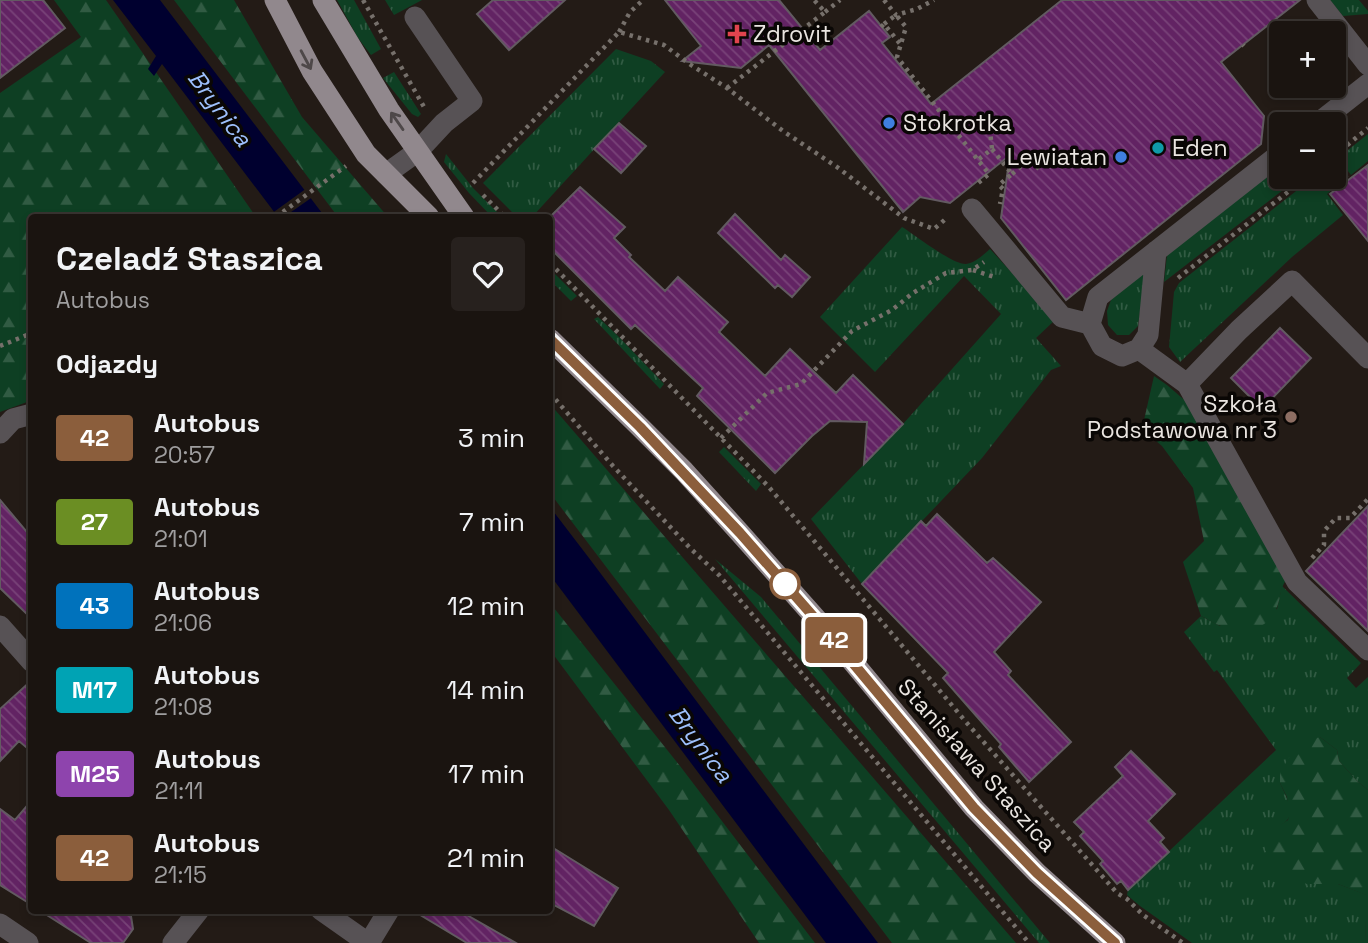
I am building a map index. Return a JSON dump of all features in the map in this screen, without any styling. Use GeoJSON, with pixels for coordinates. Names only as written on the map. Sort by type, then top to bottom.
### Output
{"type":"FeatureCollection","features":[{"type":"Feature","properties":{"kind":"main road"},"geometry":{"type":"LineString","coordinates":[[275,0],[312,71],[366,154],[426,214]]}},
{"type":"Feature","properties":{"kind":"main road"},"geometry":{"type":"LineString","coordinates":[[323,0],[389,110],[462,214]]}},
{"type":"Feature","properties":{"kind":"main road","name":"Stanisława Staszica"},"geometry":{"type":"LineString","coordinates":[[553,342],[658,444],[740,533],[827,632],[974,808],[1037,873],[1115,943]]}},
{"type":"Feature","properties":{"kind":"street"},"geometry":{"type":"LineString","coordinates":[[1317,0],[1368,65]]}},
{"type":"Feature","properties":{"kind":"street"},"geometry":{"type":"LineString","coordinates":[[386,174],[418,151],[444,124],[472,101],[415,17]]}},
{"type":"Feature","properties":{"kind":"street"},"geometry":{"type":"LineString","coordinates":[[1332,112],[1368,84]]}},
{"type":"Feature","properties":{"kind":"street"},"geometry":{"type":"LineString","coordinates":[[1156,251],[1148,335],[1139,349],[1122,356],[1102,346],[1090,324],[1098,297],[1156,251],[1269,162]]}},
{"type":"Feature","properties":{"kind":"street"},"geometry":{"type":"LineString","coordinates":[[972,209],[1062,317],[1090,324]]}},
{"type":"Feature","properties":{"kind":"street"},"geometry":{"type":"LineString","coordinates":[[1187,384],[1239,330],[1292,281],[1368,358]]}},
{"type":"Feature","properties":{"kind":"street"},"geometry":{"type":"LineString","coordinates":[[1139,349],[1187,384],[1297,582],[1368,650]]}},
{"type":"Feature","properties":{"kind":"street"},"geometry":{"type":"LineString","coordinates":[[0,433],[13,419],[28,415]]}},
{"type":"Feature","properties":{"kind":"street"},"geometry":{"type":"LineString","coordinates":[[0,626],[28,658]]}},
{"type":"Feature","properties":{"kind":"street"},"geometry":{"type":"LineString","coordinates":[[173,943],[196,914]]}},
{"type":"Feature","properties":{"kind":"street"},"geometry":{"type":"LineString","coordinates":[[327,914],[368,943],[386,914]]}},
{"type":"Feature","properties":{"kind":"street"},"geometry":{"type":"LineString","coordinates":[[0,924],[28,943]]}},
{"type":"Feature","properties":{"kind":"path"},"geometry":{"type":"LineString","coordinates":[[472,184],[619,32],[629,12],[643,0]]}},
{"type":"Feature","properties":{"kind":"path"},"geometry":{"type":"LineString","coordinates":[[814,0],[825,12]]}},
{"type":"Feature","properties":{"kind":"path"},"geometry":{"type":"LineString","coordinates":[[727,89],[840,0]]}},
{"type":"Feature","properties":{"kind":"path"},"geometry":{"type":"LineString","coordinates":[[619,32],[664,45],[904,218],[934,229],[957,209],[972,209],[986,198],[976,185],[989,174],[897,57],[906,27],[884,0]]}},
{"type":"Feature","properties":{"kind":"path"},"geometry":{"type":"LineString","coordinates":[[901,44],[883,25],[896,15],[917,9],[934,0]]}},
{"type":"Feature","properties":{"kind":"path"},"geometry":{"type":"LineString","coordinates":[[1346,146],[1368,128]]}},
{"type":"Feature","properties":{"kind":"path"},"geometry":{"type":"LineString","coordinates":[[990,131],[992,149],[1012,174]]}},
{"type":"Feature","properties":{"kind":"path"},"geometry":{"type":"LineString","coordinates":[[979,159],[992,149]]}},
{"type":"Feature","properties":{"kind":"path"},"geometry":{"type":"LineString","coordinates":[[1003,189],[999,185],[1029,159],[1039,169]]}},
{"type":"Feature","properties":{"kind":"path"},"geometry":{"type":"LineString","coordinates":[[280,214],[349,164]]}},
{"type":"Feature","properties":{"kind":"path"},"geometry":{"type":"LineString","coordinates":[[1171,284],[1292,189]]}},
{"type":"Feature","properties":{"kind":"path"},"geometry":{"type":"LineString","coordinates":[[721,438],[767,393],[801,384],[852,331],[892,310],[913,292],[946,274],[972,270],[1005,249]]}},
{"type":"Feature","properties":{"kind":"path"},"geometry":{"type":"LineString","coordinates":[[553,265],[768,486],[835,570],[1117,893],[1183,943]]}},
{"type":"Feature","properties":{"kind":"path"},"geometry":{"type":"LineString","coordinates":[[0,346],[28,335]]}},
{"type":"Feature","properties":{"kind":"path"},"geometry":{"type":"LineString","coordinates":[[553,396],[719,575],[1029,943]]}},
{"type":"Feature","properties":{"kind":"path"},"geometry":{"type":"LineString","coordinates":[[1294,577],[1324,545],[1324,531],[1336,519],[1350,518],[1368,499]]}},
{"type":"Feature","properties":{"kind":"green space"},"geometry":{"type":"Polygon","coordinates":[[[54,0],[106,0],[254,214],[28,214],[28,402],[0,412],[0,93],[81,37],[54,0]]]}},
{"type":"Feature","properties":{"kind":"green space"},"geometry":{"type":"Polygon","coordinates":[[[174,0],[234,0],[302,117],[385,214],[336,214],[174,0]]]}},
{"type":"Feature","properties":{"kind":"green space"},"geometry":{"type":"Polygon","coordinates":[[[337,0],[354,0],[381,49],[371,55],[358,38],[337,0]]]}},
{"type":"Feature","properties":{"kind":"green space"},"geometry":{"type":"Polygon","coordinates":[[[385,0],[422,0],[394,15],[385,0]]]}},
{"type":"Feature","properties":{"kind":"green space"},"geometry":{"type":"Polygon","coordinates":[[[1330,0],[1359,0],[1368,14],[1343,16],[1330,0]]]}},
{"type":"Feature","properties":{"kind":"green space"},"geometry":{"type":"Polygon","coordinates":[[[616,49],[651,61],[665,72],[535,214],[514,214],[483,183],[616,49]]]}},
{"type":"Feature","properties":{"kind":"green space"},"geometry":{"type":"Polygon","coordinates":[[[394,72],[421,114],[418,117],[412,114],[383,78],[394,72]]]}},
{"type":"Feature","properties":{"kind":"green space"},"geometry":{"type":"Polygon","coordinates":[[[1368,134],[1368,161],[1351,175],[1346,168],[1346,152],[1368,134]]]}},
{"type":"Feature","properties":{"kind":"green space"},"geometry":{"type":"Polygon","coordinates":[[[446,154],[473,188],[499,214],[489,214],[444,162],[446,154]]]}},
{"type":"Feature","properties":{"kind":"green space"},"geometry":{"type":"Polygon","coordinates":[[[1269,174],[1269,189],[1283,190],[1164,282],[1167,255],[1269,174]]]}},
{"type":"Feature","properties":{"kind":"green space"},"geometry":{"type":"Polygon","coordinates":[[[1299,189],[1333,189],[1327,194],[1343,215],[1292,257],[1180,362],[1169,347],[1174,292],[1179,283],[1299,189]]]}},
{"type":"Feature","properties":{"kind":"green space"},"geometry":{"type":"Polygon","coordinates":[[[902,227],[943,255],[960,263],[973,262],[990,249],[1055,320],[1036,338],[1061,366],[1051,370],[982,458],[862,584],[811,519],[903,424],[1001,314],[964,276],[875,372],[820,317],[902,227]]]}},
{"type":"Feature","properties":{"kind":"green space"},"geometry":{"type":"Polygon","coordinates":[[[1146,270],[1138,326],[1129,335],[1117,335],[1108,325],[1107,311],[1111,300],[1146,270]]]}},
{"type":"Feature","properties":{"kind":"green space"},"geometry":{"type":"Polygon","coordinates":[[[553,272],[577,296],[571,301],[553,283],[553,272]]]}},
{"type":"Feature","properties":{"kind":"green space"},"geometry":{"type":"Polygon","coordinates":[[[598,317],[664,384],[660,389],[594,319],[598,317]]]}},
{"type":"Feature","properties":{"kind":"green space"},"geometry":{"type":"Polygon","coordinates":[[[1154,376],[1189,404],[1286,580],[1273,615],[1261,626],[1237,630],[1201,616],[1183,562],[1204,541],[1193,488],[1162,446],[1142,429],[1154,376]]]}},
{"type":"Feature","properties":{"kind":"green space"},"geometry":{"type":"Polygon","coordinates":[[[553,407],[1016,943],[892,943],[553,497],[553,407]]]}},
{"type":"Feature","properties":{"kind":"green space"},"geometry":{"type":"Polygon","coordinates":[[[724,447],[761,484],[756,491],[719,452],[724,447]]]}},
{"type":"Feature","properties":{"kind":"green space"},"geometry":{"type":"Polygon","coordinates":[[[715,559],[761,597],[1050,943],[1039,943],[715,559]]]}},
{"type":"Feature","properties":{"kind":"green space"},"geometry":{"type":"Polygon","coordinates":[[[1282,586],[1361,663],[1347,678],[1356,688],[1368,677],[1368,790],[1339,761],[1337,750],[1320,737],[1280,783],[1288,801],[1290,815],[1279,827],[1307,884],[1338,884],[1367,895],[1365,943],[1192,943],[1140,906],[1127,895],[1128,890],[1276,750],[1217,670],[1214,672],[1184,632],[1201,616],[1220,626],[1277,609],[1282,586]]]}},
{"type":"Feature","properties":{"kind":"green space"},"geometry":{"type":"Polygon","coordinates":[[[553,607],[680,766],[815,943],[759,943],[669,810],[553,654],[553,607]]]}},
{"type":"Feature","properties":{"kind":"green space"},"geometry":{"type":"Polygon","coordinates":[[[1320,737],[1337,750],[1339,761],[1368,790],[1368,943],[1365,943],[1366,895],[1338,884],[1307,884],[1287,877],[1265,850],[1268,833],[1288,820],[1287,797],[1280,783],[1280,773],[1302,742],[1320,737]]]}},
{"type":"Feature","properties":{"kind":"water","name":"Brynica"},"geometry":{"type":"Polygon","coordinates":[[[113,0],[160,0],[323,214],[276,214],[162,64],[154,76],[148,69],[156,56],[113,0]]]}},
{"type":"Feature","properties":{"kind":"water","name":"Brynica"},"geometry":{"type":"Polygon","coordinates":[[[553,511],[878,943],[826,943],[553,579],[553,511]]]}},
{"type":"Feature","properties":{"kind":"pier"},"geometry":{"type":"Polygon","coordinates":[[[307,188],[314,196],[288,214],[271,214],[307,188]]]}},
{"type":"Feature","properties":{"kind":"building"},"geometry":{"type":"Polygon","coordinates":[[[0,0],[43,0],[65,28],[0,78],[0,0]]]}},
{"type":"Feature","properties":{"kind":"building"},"geometry":{"type":"Polygon","coordinates":[[[493,0],[565,0],[509,50],[477,14],[493,0]]]}},
{"type":"Feature","properties":{"kind":"building","name":"Eden"},"geometry":{"type":"Polygon","coordinates":[[[665,0],[779,0],[820,50],[869,11],[890,37],[882,43],[931,104],[1062,0],[1300,0],[1273,21],[1269,21],[1269,24],[1221,62],[1264,116],[1261,144],[1066,300],[1001,218],[1010,155],[950,203],[920,197],[903,212],[769,45],[741,68],[682,61],[701,46],[665,0]]]}},
{"type":"Feature","properties":{"kind":"building"},"geometry":{"type":"Polygon","coordinates":[[[619,123],[646,146],[621,173],[594,149],[619,123]]]}},
{"type":"Feature","properties":{"kind":"building"},"geometry":{"type":"Polygon","coordinates":[[[1368,165],[1368,241],[1330,194],[1337,189],[1346,189],[1346,182],[1368,165]]]}},
{"type":"Feature","properties":{"kind":"building"},"geometry":{"type":"Polygon","coordinates":[[[580,187],[625,227],[614,238],[631,255],[629,257],[665,291],[678,277],[728,322],[719,332],[765,376],[790,349],[836,393],[853,375],[903,424],[864,464],[867,422],[830,421],[775,473],[697,396],[703,388],[635,325],[631,329],[553,251],[553,214],[580,187]]]}},
{"type":"Feature","properties":{"kind":"building"},"geometry":{"type":"Polygon","coordinates":[[[735,214],[781,260],[785,255],[810,277],[792,297],[778,285],[775,288],[718,233],[735,214]]]}},
{"type":"Feature","properties":{"kind":"building"},"geometry":{"type":"Polygon","coordinates":[[[1280,328],[1311,358],[1262,409],[1231,378],[1280,328]]]}},
{"type":"Feature","properties":{"kind":"building"},"geometry":{"type":"Polygon","coordinates":[[[0,500],[28,533],[28,615],[0,588],[0,500]]]}},
{"type":"Feature","properties":{"kind":"building"},"geometry":{"type":"Polygon","coordinates":[[[1368,506],[1368,631],[1306,571],[1368,506]]]}},
{"type":"Feature","properties":{"kind":"building"},"geometry":{"type":"Polygon","coordinates":[[[937,514],[987,563],[993,558],[1041,602],[994,652],[1011,671],[1008,675],[1071,742],[1029,782],[999,747],[1001,744],[943,678],[948,673],[862,584],[921,521],[926,526],[937,514]]]}},
{"type":"Feature","properties":{"kind":"building"},"geometry":{"type":"Polygon","coordinates":[[[28,684],[28,749],[19,741],[0,761],[0,709],[28,684]]]}},
{"type":"Feature","properties":{"kind":"building"},"geometry":{"type":"Polygon","coordinates":[[[1131,751],[1175,794],[1148,821],[1164,838],[1160,842],[1169,852],[1128,890],[1121,881],[1117,884],[1100,864],[1103,861],[1080,836],[1084,832],[1074,822],[1123,776],[1115,767],[1131,751]]]}},
{"type":"Feature","properties":{"kind":"building"},"geometry":{"type":"Polygon","coordinates":[[[28,805],[28,902],[0,885],[0,809],[15,820],[28,805]]]}},
{"type":"Feature","properties":{"kind":"building"},"geometry":{"type":"Polygon","coordinates":[[[553,848],[618,888],[594,926],[553,905],[553,848]]]}},
{"type":"Feature","properties":{"kind":"building"},"geometry":{"type":"Polygon","coordinates":[[[45,914],[131,916],[133,929],[123,943],[91,943],[45,914]]]}},
{"type":"Feature","properties":{"kind":"building"},"geometry":{"type":"Polygon","coordinates":[[[419,914],[465,914],[516,943],[467,943],[419,914]]]}},
{"type":"Feature","properties":{"kind":"bus line","name":"42"},"geometry":{"type":"LineString","coordinates":[[553,342],[684,471],[827,632],[974,808],[1037,873],[1115,943]]}},
{"type":"Feature","properties":{"kind":"place","name":"Zdrovit"},"geometry":{"type":"Point","coordinates":[737,34]}},
{"type":"Feature","properties":{"kind":"place","name":"Stokrotka"},"geometry":{"type":"Point","coordinates":[889,123]}},
{"type":"Feature","properties":{"kind":"place","name":"Eden"},"geometry":{"type":"Point","coordinates":[1158,148]}},
{"type":"Feature","properties":{"kind":"place","name":"Lewiatan"},"geometry":{"type":"Point","coordinates":[1121,157]}},
{"type":"Feature","properties":{"kind":"place","name":"Szkoła Podstawowa nr 3"},"geometry":{"type":"Point","coordinates":[1291,417]}}]}
